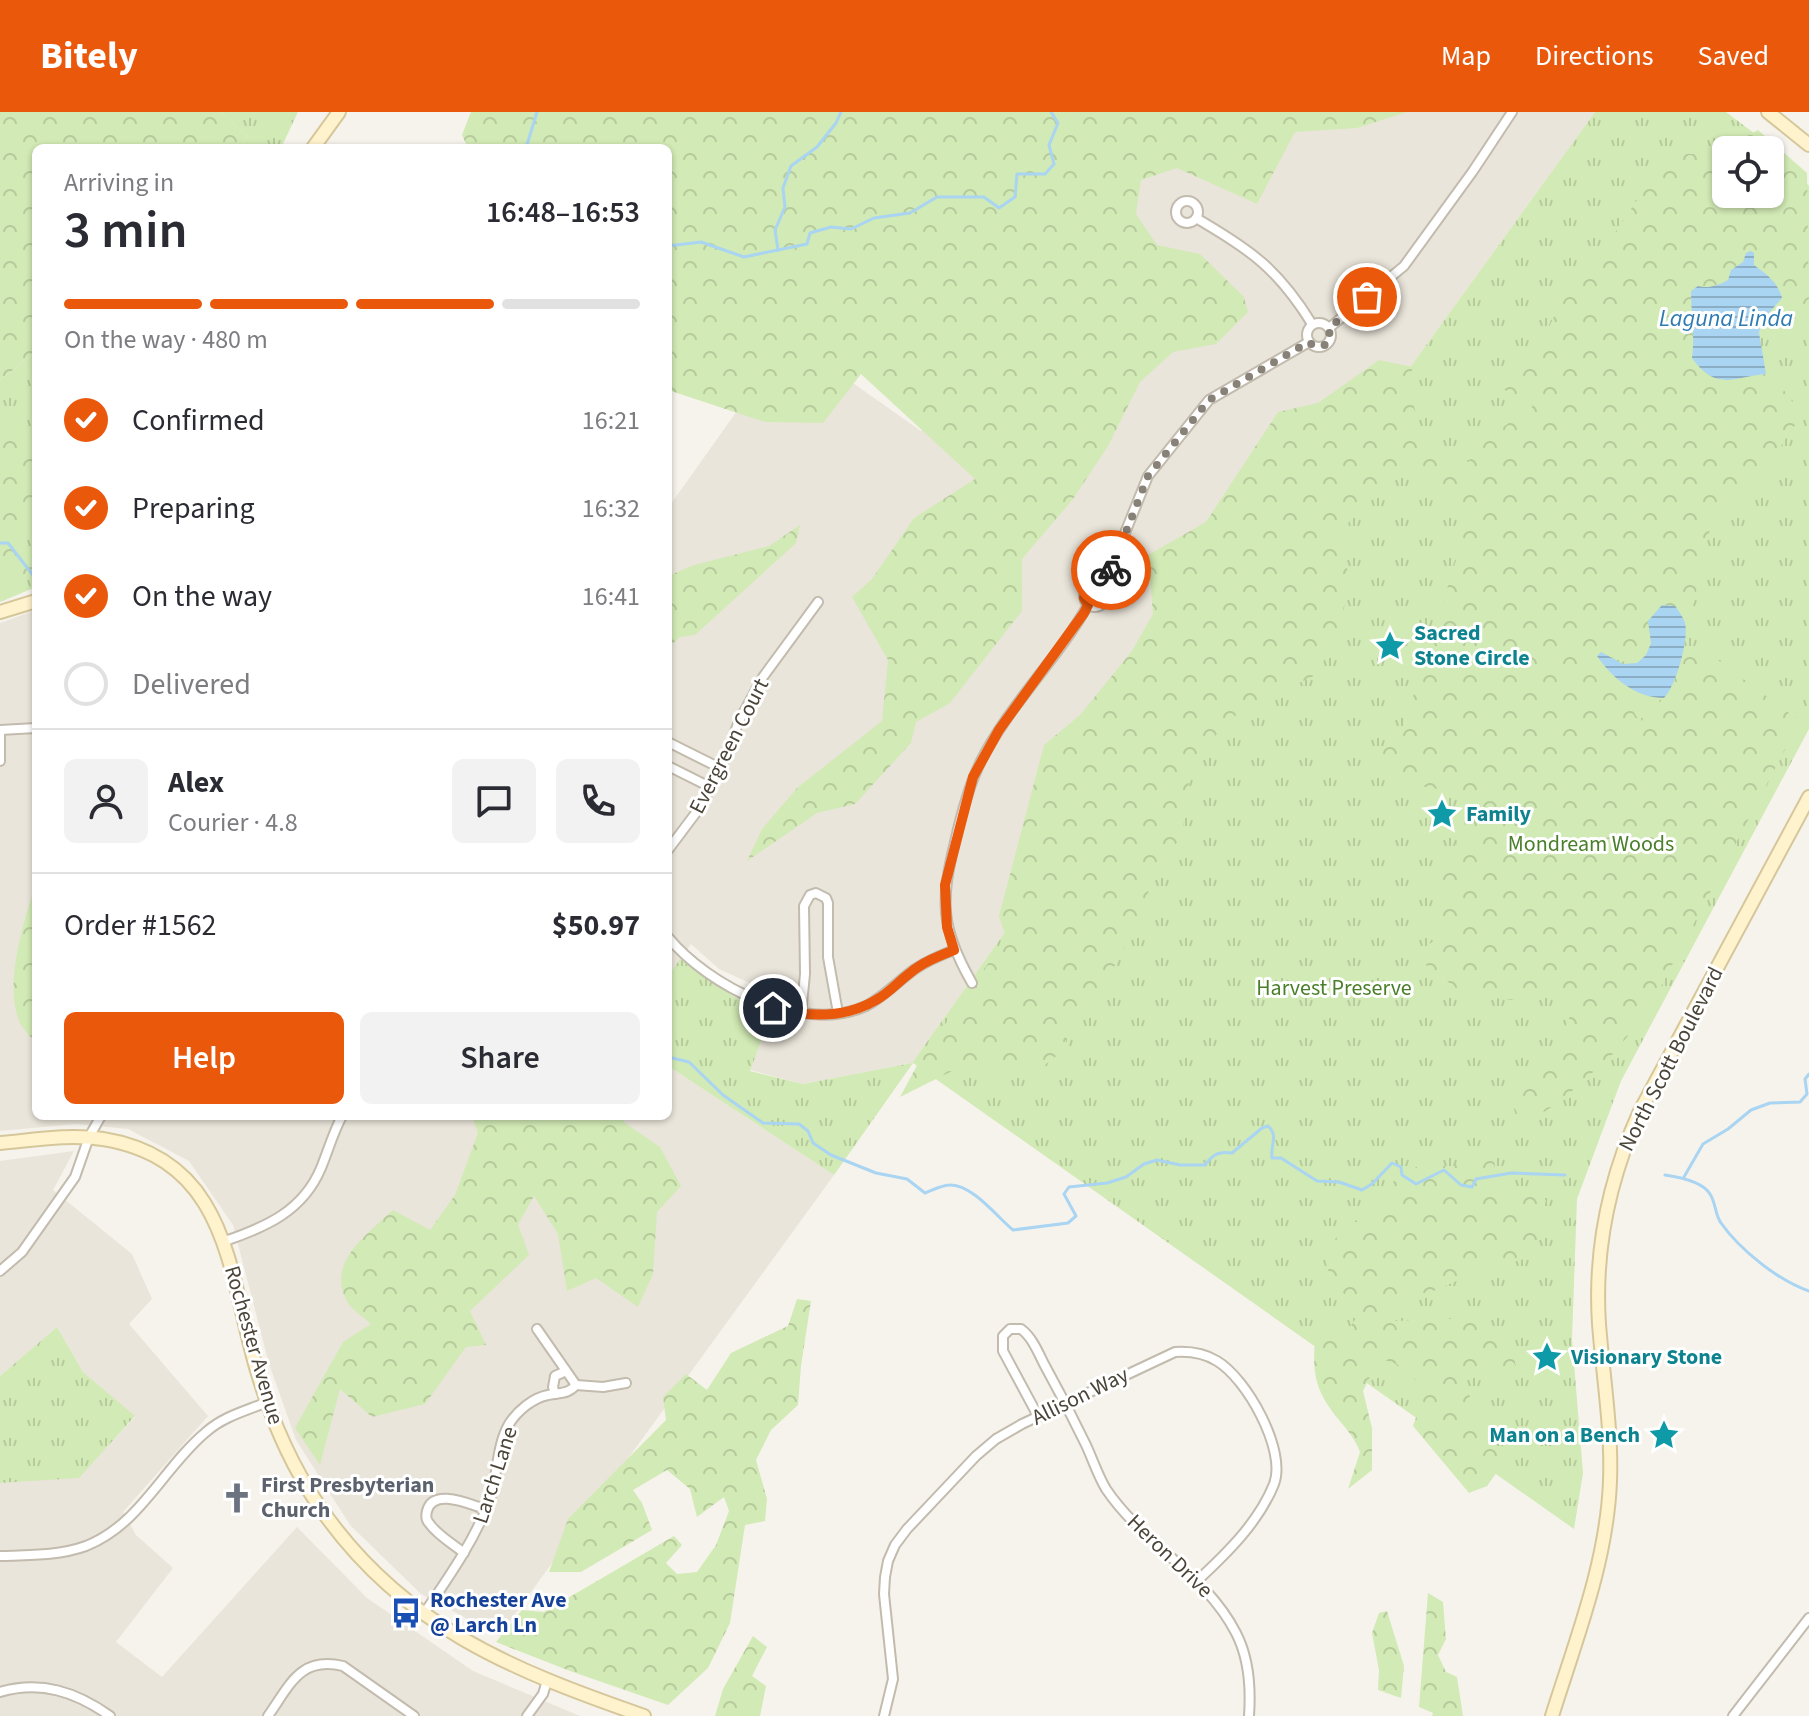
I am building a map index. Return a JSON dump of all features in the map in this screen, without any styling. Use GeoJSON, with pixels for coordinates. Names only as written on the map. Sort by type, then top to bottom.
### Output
{"type":"FeatureCollection","features":[{"type":"Feature","properties":{"kind":"main road"},"geometry":{"type":"LineString","coordinates":[[316,144],[339,112]]}},
{"type":"Feature","properties":{"kind":"main road"},"geometry":{"type":"LineString","coordinates":[[1768,112],[1809,145]]}},
{"type":"Feature","properties":{"kind":"main road"},"geometry":{"type":"LineString","coordinates":[[0,612],[32,602]]}},
{"type":"Feature","properties":{"kind":"main road","name":"North Scott Boulevard"},"geometry":{"type":"LineString","coordinates":[[1552,1716],[1597,1571],[1608,1510],[1610,1447],[1598,1291],[1599,1256],[1609,1194],[1622,1152],[1640,1111],[1809,797]]}},
{"type":"Feature","properties":{"kind":"main road","name":"Rochester Avenue"},"geometry":{"type":"LineString","coordinates":[[0,1143],[89,1137],[135,1148],[176,1172],[208,1208],[225,1241],[267,1402],[302,1479],[337,1531],[379,1577],[423,1615],[475,1648],[547,1681],[644,1716]]}},
{"type":"Feature","properties":{"kind":"street"},"geometry":{"type":"LineString","coordinates":[[1329,328],[1404,266],[1512,112]]}},
{"type":"Feature","properties":{"kind":"street"},"geometry":{"type":"LineString","coordinates":[[1196,218],[1258,256],[1295,296],[1312,324]]}},
{"type":"Feature","properties":{"kind":"street"},"geometry":{"type":"LineString","coordinates":[[1320,322],[1329,328],[1331,336],[1327,344],[1316,347],[1309,342],[1307,331],[1312,324],[1320,322]]}},
{"type":"Feature","properties":{"kind":"street"},"geometry":{"type":"LineString","coordinates":[[1101,586],[1148,476],[1209,400],[1309,342]]}},
{"type":"Feature","properties":{"kind":"street"},"geometry":{"type":"LineString","coordinates":[[1092,585],[1101,586],[1106,592],[1105,601],[1099,606],[1088,605],[1084,598],[1086,589],[1092,585]]}},
{"type":"Feature","properties":{"kind":"street","name":"Evergreen Court"},"geometry":{"type":"LineString","coordinates":[[672,845],[701,806],[747,703],[818,602]]}},
{"type":"Feature","properties":{"kind":"street"},"geometry":{"type":"LineString","coordinates":[[972,983],[954,950],[947,927],[945,885],[973,777],[999,730],[1088,605]]}},
{"type":"Feature","properties":{"kind":"street"},"geometry":{"type":"LineString","coordinates":[[0,761],[0,731],[32,728]]}},
{"type":"Feature","properties":{"kind":"street"},"geometry":{"type":"LineString","coordinates":[[672,744],[720,768]]}},
{"type":"Feature","properties":{"kind":"street"},"geometry":{"type":"LineString","coordinates":[[672,768],[710,787]]}},
{"type":"Feature","properties":{"kind":"street"},"geometry":{"type":"LineString","coordinates":[[801,1014],[805,974],[804,906],[810,895],[816,893],[826,898],[828,903],[828,957],[838,1013]]}},
{"type":"Feature","properties":{"kind":"street"},"geometry":{"type":"LineString","coordinates":[[672,942],[684,955],[714,976],[773,1008],[801,1014],[838,1013],[863,1007],[877,1000],[919,966],[954,950]]}},
{"type":"Feature","properties":{"kind":"street"},"geometry":{"type":"LineString","coordinates":[[0,1271],[22,1252],[75,1177],[89,1137],[99,1120]]}},
{"type":"Feature","properties":{"kind":"street"},"geometry":{"type":"LineString","coordinates":[[225,1241],[273,1222],[297,1204],[316,1180],[340,1120]]}},
{"type":"Feature","properties":{"kind":"street","name":"Heron Drive"},"geometry":{"type":"LineString","coordinates":[[1038,1416],[1003,1351],[1003,1336],[1016,1327],[1026,1333],[1066,1403],[1104,1486],[1114,1500],[1160,1549],[1214,1597],[1238,1637],[1250,1681],[1249,1716]]}},
{"type":"Feature","properties":{"kind":"street"},"geometry":{"type":"LineString","coordinates":[[537,1329],[576,1385]]}},
{"type":"Feature","properties":{"kind":"street","name":"Allison Way"},"geometry":{"type":"LineString","coordinates":[[884,1716],[892,1694],[893,1679],[884,1594],[888,1561],[895,1545],[976,1456],[996,1439],[1175,1352],[1188,1352],[1218,1361],[1233,1376],[1265,1423],[1278,1463],[1275,1481],[1246,1529],[1198,1580]]}},
{"type":"Feature","properties":{"kind":"street"},"geometry":{"type":"LineString","coordinates":[[555,1394],[555,1376],[566,1371]]}},
{"type":"Feature","properties":{"kind":"street","name":"Larch Lane"},"geometry":{"type":"LineString","coordinates":[[423,1615],[464,1553],[485,1509],[505,1433],[525,1405],[547,1395],[568,1392],[576,1385],[603,1387],[626,1383]]}},
{"type":"Feature","properties":{"kind":"street"},"geometry":{"type":"LineString","coordinates":[[0,1556],[70,1551],[109,1534],[135,1514],[208,1430],[235,1414],[267,1402]]}},
{"type":"Feature","properties":{"kind":"street"},"geometry":{"type":"LineString","coordinates":[[464,1553],[428,1523],[428,1506],[445,1498],[485,1509]]}},
{"type":"Feature","properties":{"kind":"street"},"geometry":{"type":"LineString","coordinates":[[1733,1716],[1809,1618]]}},
{"type":"Feature","properties":{"kind":"street"},"geometry":{"type":"LineString","coordinates":[[268,1716],[296,1677],[315,1663],[343,1666],[414,1716]]}},
{"type":"Feature","properties":{"kind":"street"},"geometry":{"type":"LineString","coordinates":[[527,1716],[543,1694],[547,1681]]}},
{"type":"Feature","properties":{"kind":"street"},"geometry":{"type":"LineString","coordinates":[[0,1692],[31,1687],[62,1691],[87,1701],[110,1716]]}},
{"type":"Feature","properties":{"kind":"shaded area"},"geometry":{"type":"Polygon","coordinates":[[[1178,112],[1595,112],[1214,638],[912,1063],[803,1084],[750,1070],[770,1016],[774,994],[719,969],[691,944],[672,970],[672,502],[789,338],[921,431],[1178,112]]]}},
{"type":"Feature","properties":{"kind":"shaded area"},"geometry":{"type":"Polygon","coordinates":[[[32,611],[32,1120],[672,1120],[672,1069],[834,1175],[499,1636],[421,1594],[350,1525],[296,1440],[269,1364],[233,1225],[189,1161],[128,1129],[76,1124],[0,1131],[0,623],[32,611]]]}},
{"type":"Feature","properties":{"kind":"shaded area"},"geometry":{"type":"Polygon","coordinates":[[[74,1151],[53,1190],[132,1254],[152,1299],[129,1324],[208,1416],[123,1512],[136,1535],[173,1568],[116,1642],[162,1677],[297,1527],[367,1598],[473,1671],[580,1716],[0,1716],[0,1483],[79,1477],[135,1417],[83,1372],[57,1327],[0,1376],[0,1161],[74,1151]]]}},
{"type":"Feature","properties":{"kind":"green space"},"geometry":{"type":"Polygon","coordinates":[[[0,112],[221,112],[247,136],[243,144],[32,144],[32,355],[0,380],[0,112]]]}},
{"type":"Feature","properties":{"kind":"green space"},"geometry":{"type":"Polygon","coordinates":[[[221,112],[298,112],[283,144],[243,144],[247,136],[221,112]]]}},
{"type":"Feature","properties":{"kind":"green space"},"geometry":{"type":"Polygon","coordinates":[[[471,112],[1407,112],[1357,128],[1295,132],[1257,204],[1177,168],[1141,180],[1136,214],[1157,245],[1200,254],[1244,297],[1248,312],[1216,344],[1173,352],[1140,382],[1108,446],[1073,499],[1022,559],[1022,611],[950,703],[916,722],[911,743],[855,804],[817,813],[747,861],[762,829],[797,788],[882,721],[888,660],[852,597],[872,579],[914,518],[975,479],[861,374],[823,423],[765,422],[672,391],[672,144],[466,144],[462,135],[471,112]]]}},
{"type":"Feature","properties":{"kind":"green space","name":"Harvest Preserve"},"geometry":{"type":"Polygon","coordinates":[[[1595,112],[1726,112],[1758,136],[1712,136],[1712,208],[1784,208],[1784,158],[1809,186],[1809,729],[1621,1081],[1577,1199],[1572,1339],[1583,1473],[1574,1529],[913,1063],[834,1175],[672,1069],[672,970],[680,959],[731,995],[770,1016],[750,1071],[803,1084],[912,1063],[1214,638],[1595,112]]]}},
{"type":"Feature","properties":{"kind":"green space","name":"Mondream Woods"},"geometry":{"type":"Polygon","coordinates":[[[1758,130],[1765,136],[1747,136],[1758,130]]]}},
{"type":"Feature","properties":{"kind":"green space","name":"Mondream Woods"},"geometry":{"type":"Polygon","coordinates":[[[1784,153],[1807,173],[1809,311],[1776,329],[1768,313],[1781,298],[1768,275],[1746,258],[1731,270],[1728,280],[1713,286],[1698,286],[1691,292],[1692,358],[1729,381],[1766,374],[1777,381],[1802,415],[1766,468],[1712,520],[1692,610],[1684,620],[1675,606],[1648,621],[1649,652],[1640,662],[1625,662],[1601,653],[1612,678],[1640,722],[1671,691],[1681,657],[1711,655],[1800,721],[1647,1013],[1612,1055],[1562,1100],[1520,1128],[1510,1097],[1553,1052],[1577,1002],[1571,992],[1512,1000],[1465,995],[1413,955],[1437,939],[1439,878],[1465,826],[1459,793],[1388,780],[1378,752],[1402,732],[1466,519],[1424,488],[1420,477],[1393,475],[1351,517],[1337,550],[1352,578],[1335,641],[1316,675],[1240,711],[1215,736],[1189,783],[1182,835],[1152,880],[1139,923],[1103,985],[1060,1021],[1068,1047],[1042,1067],[1003,1072],[970,1062],[900,1097],[920,1060],[1006,938],[999,916],[1044,745],[1080,715],[1132,651],[1153,614],[1148,555],[1206,522],[1278,412],[1318,403],[1379,360],[1413,367],[1409,379],[1423,452],[1457,476],[1486,439],[1533,406],[1503,389],[1538,351],[1564,295],[1608,243],[1645,188],[1684,154],[1712,154],[1712,208],[1784,208],[1784,153]]]}},
{"type":"Feature","properties":{"kind":"green space"},"geometry":{"type":"Polygon","coordinates":[[[32,355],[32,589],[0,602],[0,380],[32,355]]]}},
{"type":"Feature","properties":{"kind":"green space"},"geometry":{"type":"Polygon","coordinates":[[[0,423],[32,443],[32,520],[24,521],[17,534],[32,556],[32,571],[19,578],[0,571],[0,423]]]}},
{"type":"Feature","properties":{"kind":"green space"},"geometry":{"type":"Polygon","coordinates":[[[800,525],[796,543],[695,635],[680,637],[672,644],[672,574],[694,565],[769,546],[800,525]]]}},
{"type":"Feature","properties":{"kind":"green space"},"geometry":{"type":"Polygon","coordinates":[[[32,897],[32,1038],[23,1028],[14,997],[16,957],[32,897]]]}},
{"type":"Feature","properties":{"kind":"green space"},"geometry":{"type":"Polygon","coordinates":[[[473,1120],[623,1120],[660,1147],[681,1186],[657,1212],[653,1274],[638,1307],[596,1278],[567,1291],[558,1234],[534,1196],[518,1225],[529,1255],[470,1311],[486,1345],[466,1347],[425,1404],[372,1417],[340,1389],[320,1465],[295,1428],[343,1342],[371,1324],[348,1303],[342,1289],[341,1275],[345,1262],[361,1239],[393,1210],[430,1230],[455,1195],[478,1133],[473,1120]]]}},
{"type":"Feature","properties":{"kind":"green space"},"geometry":{"type":"Polygon","coordinates":[[[1468,1151],[1493,1152],[1497,1185],[1546,1200],[1533,1257],[1484,1269],[1431,1292],[1403,1296],[1395,1321],[1476,1318],[1510,1335],[1516,1368],[1476,1369],[1464,1385],[1504,1462],[1487,1486],[1469,1493],[1413,1426],[1425,1391],[1404,1367],[1379,1358],[1363,1391],[1372,1428],[1372,1470],[1348,1489],[1360,1452],[1321,1392],[1315,1373],[1314,1352],[1315,1339],[1345,1334],[1356,1318],[1351,1302],[1331,1279],[1325,1260],[1342,1226],[1379,1211],[1393,1182],[1424,1162],[1453,1167],[1468,1151]]]}},
{"type":"Feature","properties":{"kind":"green space"},"geometry":{"type":"Polygon","coordinates":[[[797,1299],[811,1301],[798,1405],[771,1430],[756,1460],[767,1499],[765,1521],[745,1525],[730,1623],[708,1668],[668,1705],[496,1642],[522,1610],[544,1612],[674,1536],[682,1545],[666,1563],[677,1574],[697,1572],[716,1545],[729,1511],[724,1497],[697,1517],[690,1489],[667,1470],[633,1490],[642,1503],[652,1530],[581,1572],[549,1572],[568,1519],[666,1420],[663,1397],[686,1374],[707,1390],[731,1353],[788,1326],[797,1299]]]}},
{"type":"Feature","properties":{"kind":"green space"},"geometry":{"type":"Polygon","coordinates":[[[57,1327],[83,1372],[135,1416],[79,1478],[0,1483],[0,1376],[57,1327]]]}},
{"type":"Feature","properties":{"kind":"green space"},"geometry":{"type":"Polygon","coordinates":[[[1428,1593],[1443,1602],[1446,1639],[1438,1655],[1446,1672],[1457,1677],[1463,1716],[1432,1716],[1433,1713],[1419,1707],[1428,1593]]]}},
{"type":"Feature","properties":{"kind":"green space"},"geometry":{"type":"Polygon","coordinates":[[[1387,1611],[1404,1666],[1401,1698],[1378,1690],[1379,1670],[1372,1633],[1379,1613],[1387,1611]]]}},
{"type":"Feature","properties":{"kind":"green space"},"geometry":{"type":"Polygon","coordinates":[[[753,1636],[767,1647],[752,1676],[766,1686],[760,1716],[715,1716],[723,1689],[753,1636]]]}},
{"type":"Feature","properties":{"kind":"water","name":"Laguna Linda"},"geometry":{"type":"Polygon","coordinates":[[[1746,253],[1754,253],[1754,265],[1775,283],[1782,298],[1761,322],[1759,333],[1766,374],[1717,379],[1701,369],[1692,358],[1691,291],[1698,286],[1713,286],[1728,280],[1731,270],[1743,262],[1746,253]]]}},
{"type":"Feature","properties":{"kind":"water"},"geometry":{"type":"Polygon","coordinates":[[[1662,605],[1675,606],[1686,631],[1677,673],[1664,698],[1634,691],[1610,672],[1597,656],[1601,652],[1623,664],[1637,663],[1646,655],[1651,643],[1648,621],[1662,605]]]}},
{"type":"Feature","properties":{"kind":"waterway"},"geometry":{"type":"LineString","coordinates":[[527,144],[537,112]]}},
{"type":"Feature","properties":{"kind":"waterway"},"geometry":{"type":"LineString","coordinates":[[778,250],[775,230],[785,207],[783,188],[791,166],[817,147],[841,112]]}},
{"type":"Feature","properties":{"kind":"waterway"},"geometry":{"type":"LineString","coordinates":[[672,246],[701,242],[744,257],[807,244],[810,233],[831,227],[851,229],[874,218],[910,213],[937,197],[984,197],[999,208],[1015,197],[1017,174],[1045,174],[1054,164],[1049,145],[1058,123],[1051,112]]}},
{"type":"Feature","properties":{"kind":"waterway"},"geometry":{"type":"LineString","coordinates":[[0,543],[8,543],[32,574]]}},
{"type":"Feature","properties":{"kind":"waterway"},"geometry":{"type":"LineString","coordinates":[[672,1058],[689,1062],[723,1095],[763,1123],[799,1124],[808,1131],[813,1143],[831,1155],[876,1173],[907,1179],[925,1193],[944,1186],[958,1186],[976,1196],[1013,1230],[1068,1223],[1076,1216],[1064,1194],[1069,1187],[1107,1183],[1126,1177],[1144,1164],[1157,1160],[1180,1165],[1205,1165],[1217,1154],[1232,1153],[1268,1126],[1274,1137],[1272,1158],[1281,1158],[1317,1181],[1339,1182],[1362,1190],[1392,1163],[1401,1167],[1402,1175],[1416,1184],[1444,1170],[1461,1185],[1472,1187],[1476,1179],[1511,1173],[1565,1175]]}},
{"type":"Feature","properties":{"kind":"waterway"},"geometry":{"type":"LineString","coordinates":[[1684,1177],[1703,1144],[1751,1110],[1770,1103],[1800,1102],[1807,1094],[1805,1079],[1809,1074]]}},
{"type":"Feature","properties":{"kind":"waterway"},"geometry":{"type":"LineString","coordinates":[[1665,1175],[1702,1186],[1712,1198],[1719,1220],[1739,1244],[1773,1272],[1809,1291]]}},
{"type":"Feature","properties":{"kind":"way so far"},"geometry":{"type":"LineString","coordinates":[[1111,570],[1148,476],[1209,400],[1309,342],[1316,347],[1324,346],[1330,340],[1329,328],[1367,297]]}},
{"type":"Feature","properties":{"kind":"place","name":"Sacred Stone Circle"},"geometry":{"type":"Point","coordinates":[1390,646]}},
{"type":"Feature","properties":{"kind":"place","name":"Family"},"geometry":{"type":"Point","coordinates":[1442,814]}},
{"type":"Feature","properties":{"kind":"place","name":"Visionary Stone"},"geometry":{"type":"Point","coordinates":[1547,1357]}},
{"type":"Feature","properties":{"kind":"place","name":"Man on a Bench"},"geometry":{"type":"Point","coordinates":[1664,1435]}},
{"type":"Feature","properties":{"kind":"place","name":"First Presbyterian Church"},"geometry":{"type":"Point","coordinates":[237,1498]}},
{"type":"Feature","properties":{"kind":"place","name":"Rochester Ave @ Larch Ln"},"geometry":{"type":"Point","coordinates":[406,1613]}},
{"type":"Feature","properties":{"kind":"route"},"geometry":{"type":"LineString","coordinates":[[773,1008],[826,1015],[863,1007],[888,992],[919,966],[954,950],[947,927],[945,885],[973,777],[999,730],[1084,613],[1088,605],[1084,598],[1086,589],[1092,585],[1101,586],[1111,570]]}}]}
